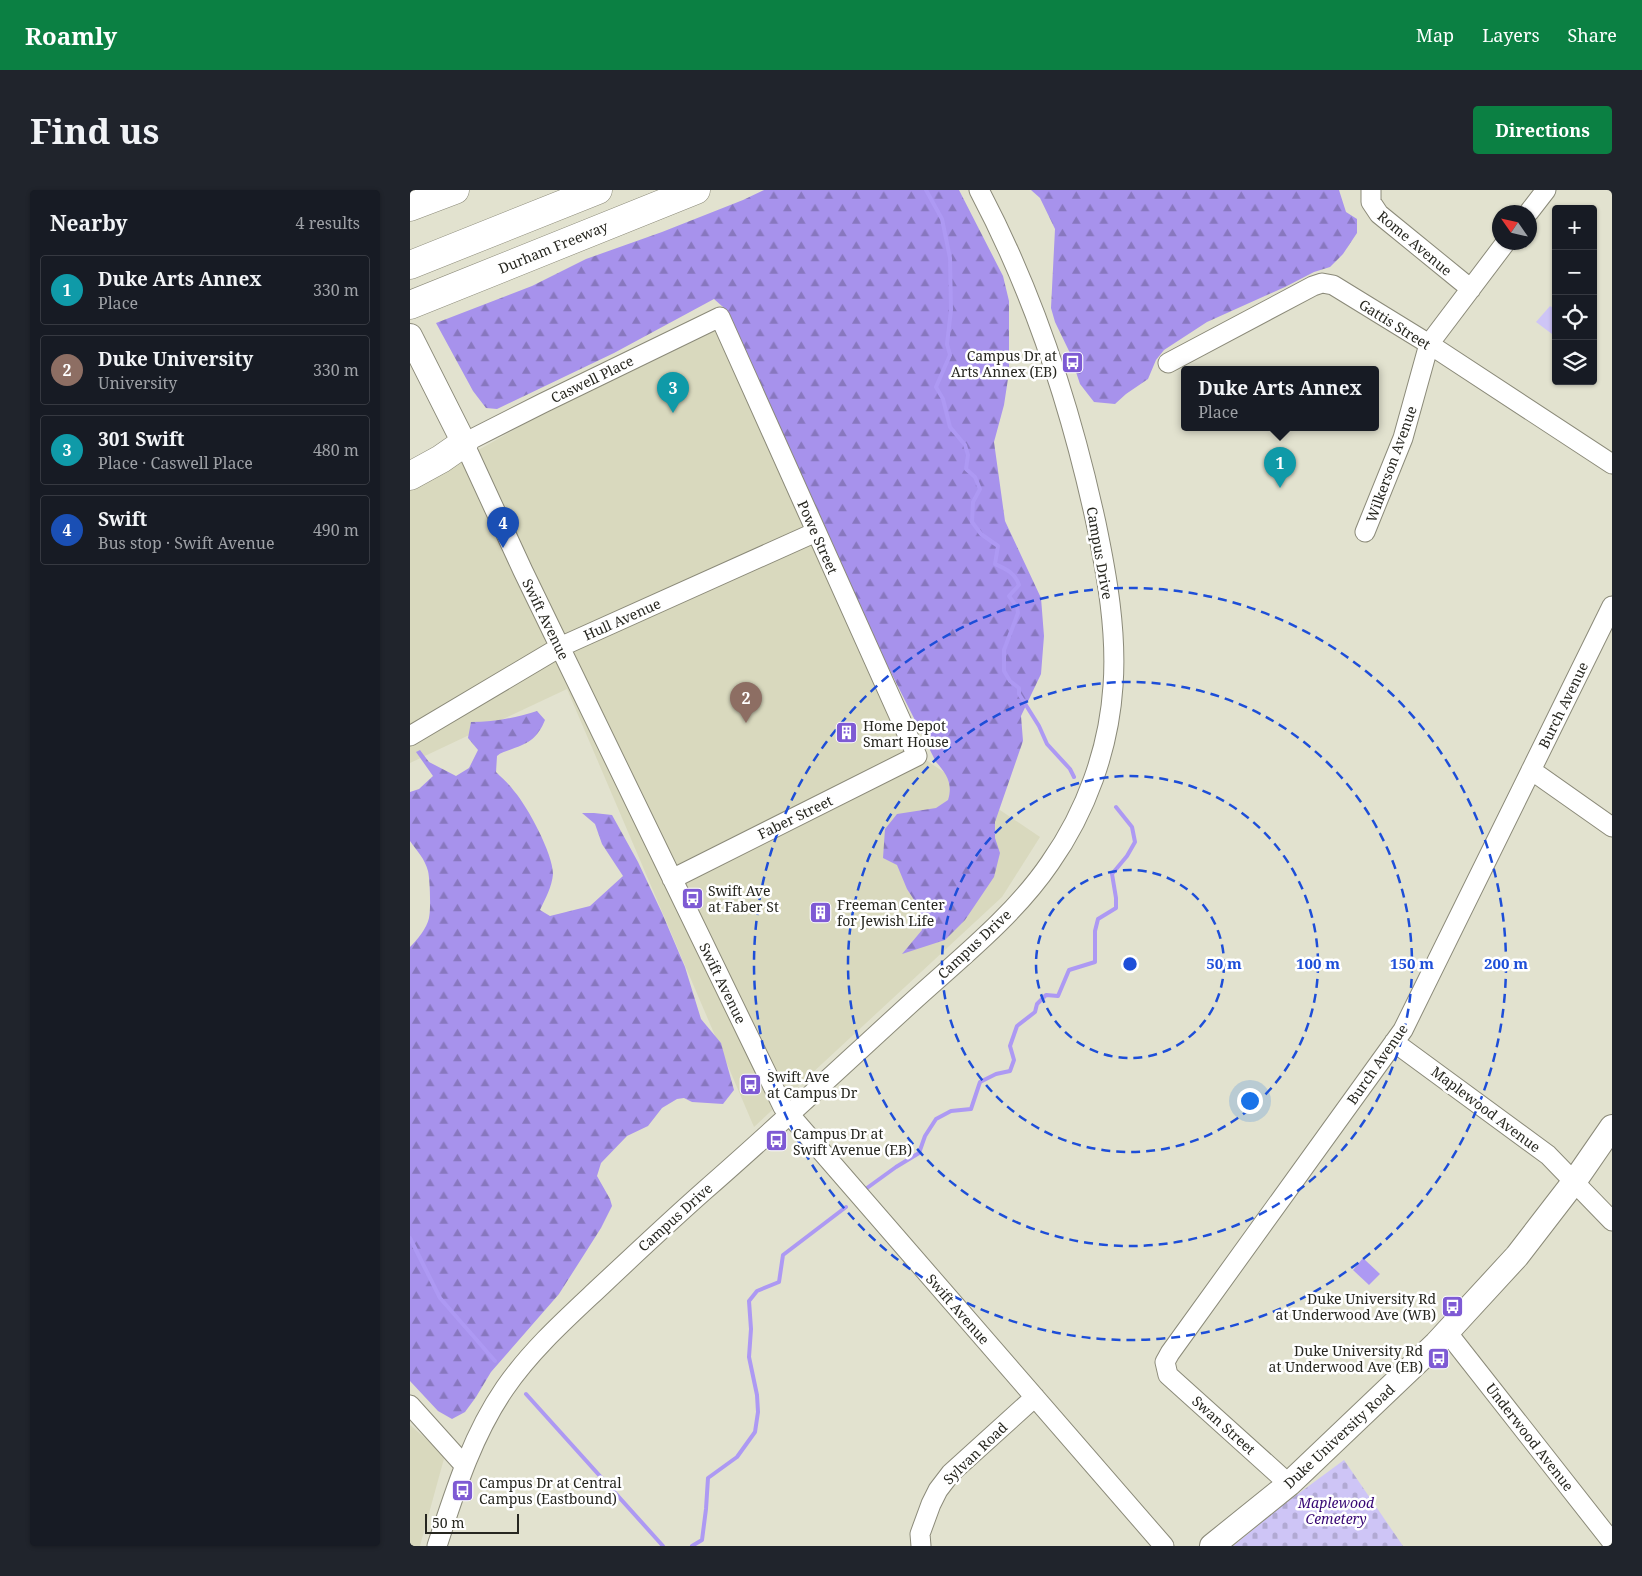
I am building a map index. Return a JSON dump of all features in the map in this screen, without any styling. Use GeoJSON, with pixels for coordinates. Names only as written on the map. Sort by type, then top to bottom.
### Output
{"type":"FeatureCollection","features":[{"type":"Feature","properties":{"kind":"highway"},"geometry":{"type":"LineString","coordinates":[[410,207],[456,190]]}},
{"type":"Feature","properties":{"kind":"highway"},"geometry":{"type":"LineString","coordinates":[[410,265],[598,190]]}},
{"type":"Feature","properties":{"kind":"highway","name":"Durham Freeway"},"geometry":{"type":"LineString","coordinates":[[410,305],[696,190]]}},
{"type":"Feature","properties":{"kind":"highway"},"geometry":{"type":"LineString","coordinates":[[410,455],[431,443],[464,443]]}},
{"type":"Feature","properties":{"kind":"highway"},"geometry":{"type":"LineString","coordinates":[[410,476],[441,459],[464,443]]}},
{"type":"Feature","properties":{"kind":"main road","name":"Swift Avenue"},"geometry":{"type":"LineString","coordinates":[[413,341],[464,443]]}},
{"type":"Feature","properties":{"kind":"main road","name":"Duke University Road"},"geometry":{"type":"LineString","coordinates":[[1212,1546],[1289,1484],[1447,1332],[1518,1256],[1574,1182],[1612,1126]]}},
{"type":"Feature","properties":{"kind":"street","name":"Campus Drive"},"geometry":{"type":"LineString","coordinates":[[437,1546],[464,1465],[479,1433],[506,1387],[525,1362],[553,1330],[674,1216],[789,1115],[1011,910],[1033,886],[1058,852],[1082,806],[1098,765],[1108,726],[1113,691],[1114,668],[1111,612],[1102,550],[1084,466],[1053,364],[1028,297],[979,190]]}},
{"type":"Feature","properties":{"kind":"street","name":"Rome Avenue"},"geometry":{"type":"LineString","coordinates":[[1371,190],[1371,202],[1379,214],[1471,289]]}},
{"type":"Feature","properties":{"kind":"street"},"geometry":{"type":"LineString","coordinates":[[1534,205],[1546,190]]}},
{"type":"Feature","properties":{"kind":"street","name":"Wilkerson Avenue"},"geometry":{"type":"LineString","coordinates":[[1365,532],[1403,438],[1429,344],[1500,250]]}},
{"type":"Feature","properties":{"kind":"street","name":"Gattis Street"},"geometry":{"type":"LineString","coordinates":[[1168,363],[1313,286],[1322,283],[1333,285],[1429,344],[1612,464]]}},
{"type":"Feature","properties":{"kind":"street","name":"Caswell Place"},"geometry":{"type":"LineString","coordinates":[[464,443],[720,317]]}},
{"type":"Feature","properties":{"kind":"street","name":"Powe Street"},"geometry":{"type":"LineString","coordinates":[[720,317],[917,756]]}},
{"type":"Feature","properties":{"kind":"street","name":"Swift Avenue"},"geometry":{"type":"LineString","coordinates":[[464,443],[672,879],[779,1099],[789,1115],[1164,1546]]}},
{"type":"Feature","properties":{"kind":"street","name":"Hull Avenue"},"geometry":{"type":"LineString","coordinates":[[410,736],[560,647],[816,532]]}},
{"type":"Feature","properties":{"kind":"street","name":"Burch Avenue"},"geometry":{"type":"LineString","coordinates":[[1166,1362],[1170,1353],[1403,1030],[1612,606]]}},
{"type":"Feature","properties":{"kind":"street","name":"Faber Street"},"geometry":{"type":"LineString","coordinates":[[672,879],[917,756]]}},
{"type":"Feature","properties":{"kind":"street"},"geometry":{"type":"LineString","coordinates":[[1531,770],[1612,827]]}},
{"type":"Feature","properties":{"kind":"street","name":"Maplewood Avenue"},"geometry":{"type":"LineString","coordinates":[[1394,1042],[1548,1155],[1612,1221]]}},
{"type":"Feature","properties":{"kind":"street","name":"Underwood Avenue"},"geometry":{"type":"LineString","coordinates":[[1447,1332],[1612,1542]]}},
{"type":"Feature","properties":{"kind":"street","name":"Swan Street"},"geometry":{"type":"LineString","coordinates":[[1166,1362],[1168,1375],[1289,1484]]}},
{"type":"Feature","properties":{"kind":"street","name":"Sylvan Road"},"geometry":{"type":"LineString","coordinates":[[921,1546],[920,1534],[931,1504],[946,1479],[1035,1397]]}},
{"type":"Feature","properties":{"kind":"street"},"geometry":{"type":"LineString","coordinates":[[410,1405],[464,1465]]}},
{"type":"Feature","properties":{"kind":"shaded area"},"geometry":{"type":"Polygon","coordinates":[[[754,293],[813,463],[923,758],[1040,837],[1002,897],[754,1127],[567,689],[410,763],[410,489],[754,293]]]}},
{"type":"Feature","properties":{"kind":"shaded area"},"geometry":{"type":"Polygon","coordinates":[[[1363,1258],[1380,1274],[1369,1285],[1353,1270],[1363,1258]]]}},
{"type":"Feature","properties":{"kind":"shaded area"},"geometry":{"type":"Polygon","coordinates":[[[410,1425],[445,1455],[420,1546],[410,1546],[410,1425]]]}},
{"type":"Feature","properties":{"kind":"green space"},"geometry":{"type":"Polygon","coordinates":[[[764,190],[959,190],[1003,276],[1009,301],[1009,372],[1004,405],[994,442],[1005,521],[1041,598],[1044,636],[1041,674],[1021,716],[1023,741],[995,822],[995,838],[1000,853],[994,877],[965,920],[945,940],[902,954],[922,930],[920,909],[907,889],[897,865],[883,858],[885,829],[897,814],[936,808],[948,800],[950,789],[948,780],[936,762],[850,591],[723,307],[714,299],[614,353],[497,409],[486,408],[473,391],[436,323],[532,286],[586,259],[662,232],[764,190]]]}},
{"type":"Feature","properties":{"kind":"green space"},"geometry":{"type":"Polygon","coordinates":[[[1031,190],[1339,190],[1346,212],[1357,219],[1357,233],[1343,254],[1330,267],[1314,272],[1207,322],[1164,350],[1156,360],[1148,379],[1115,404],[1094,402],[1080,384],[1069,351],[1055,322],[1051,308],[1055,229],[1040,198],[1031,190]]]}},
{"type":"Feature","properties":{"kind":"green space"},"geometry":{"type":"Polygon","coordinates":[[[1550,306],[1552,307],[1552,334],[1536,322],[1550,306]]]}},
{"type":"Feature","properties":{"kind":"green space"},"geometry":{"type":"Polygon","coordinates":[[[537,711],[545,720],[539,731],[529,742],[497,756],[496,772],[520,798],[539,831],[549,855],[553,874],[548,893],[540,910],[550,916],[590,906],[623,876],[602,844],[595,824],[582,813],[612,815],[638,862],[662,913],[685,967],[701,1019],[721,1043],[734,1090],[723,1104],[692,1102],[684,1098],[677,1099],[662,1108],[648,1126],[627,1136],[601,1163],[597,1176],[612,1206],[601,1228],[559,1294],[491,1372],[465,1412],[452,1419],[438,1411],[410,1381],[410,947],[426,926],[429,918],[430,902],[427,867],[410,841],[410,792],[419,789],[433,776],[416,752],[420,750],[429,762],[456,776],[469,768],[478,750],[468,738],[471,722],[504,719],[537,711]]]}},
{"type":"Feature","properties":{"kind":"green space","name":"Maplewood Cemetery"},"geometry":{"type":"Polygon","coordinates":[[[1344,1460],[1403,1546],[1233,1546],[1283,1505],[1344,1460]]]}},
{"type":"Feature","properties":{"kind":"waterway"},"geometry":{"type":"LineString","coordinates":[[926,190],[942,219],[950,258],[951,310],[947,344],[950,355],[936,387],[943,399],[950,427],[965,445],[968,455],[966,469],[975,477],[980,489],[973,502],[972,522],[981,534],[998,546],[995,564],[1013,574],[1019,585],[1009,596],[1017,607],[1018,613],[1004,650],[1004,671],[1010,681],[1019,688],[1019,694],[1039,726],[1047,744],[1070,769],[1074,777]]}},
{"type":"Feature","properties":{"kind":"waterway"},"geometry":{"type":"LineString","coordinates":[[867,1188],[919,1153],[925,1136],[936,1119],[951,1111],[971,1109],[980,1082],[996,1074],[1010,1071],[1014,1060],[1010,1046],[1017,1026],[1035,1012],[1037,1004],[1046,995],[1058,996],[1069,970],[1095,962],[1095,931],[1098,919],[1116,908],[1112,874],[1127,856],[1135,842],[1132,827],[1116,807]]}},
{"type":"Feature","properties":{"kind":"waterway"},"geometry":{"type":"LineString","coordinates":[[692,1546],[702,1540],[708,1478],[737,1457],[755,1432],[758,1412],[757,1395],[749,1357],[751,1329],[749,1301],[757,1291],[779,1282],[783,1255],[846,1207]]}},
{"type":"Feature","properties":{"kind":"waterway"},"geometry":{"type":"LineString","coordinates":[[410,1238],[440,1298],[495,1361]]}},
{"type":"Feature","properties":{"kind":"waterway"},"geometry":{"type":"LineString","coordinates":[[526,1394],[663,1546]]}},
{"type":"Feature","properties":{"kind":"place","name":"Campus Dr at Arts Annex (EB)"},"geometry":{"type":"Point","coordinates":[1073,363]}},
{"type":"Feature","properties":{"kind":"place","name":"301 Swift"},"geometry":{"type":"Point","coordinates":[673,413]}},
{"type":"Feature","properties":{"kind":"place","name":"Duke Arts Annex"},"geometry":{"type":"Point","coordinates":[1280,488]}},
{"type":"Feature","properties":{"kind":"place","name":"Swift"},"geometry":{"type":"Point","coordinates":[503,548]}},
{"type":"Feature","properties":{"kind":"place","name":"Duke University"},"geometry":{"type":"Point","coordinates":[746,723]}},
{"type":"Feature","properties":{"kind":"place","name":"Home Depot Smart House"},"geometry":{"type":"Point","coordinates":[847,733]}},
{"type":"Feature","properties":{"kind":"place","name":"Swift Ave at Faber St"},"geometry":{"type":"Point","coordinates":[692,898]}},
{"type":"Feature","properties":{"kind":"place","name":"Freeman Center for Jewish Life"},"geometry":{"type":"Point","coordinates":[821,912]}},
{"type":"Feature","properties":{"kind":"place","name":"Swift Ave at Campus Dr"},"geometry":{"type":"Point","coordinates":[751,1084]}},
{"type":"Feature","properties":{"kind":"place","name":"Campus Dr at Swift Avenue (EB)"},"geometry":{"type":"Point","coordinates":[777,1141]}},
{"type":"Feature","properties":{"kind":"place","name":"Duke University Rd at Underwood Ave (WB)"},"geometry":{"type":"Point","coordinates":[1452,1306]}},
{"type":"Feature","properties":{"kind":"place","name":"Duke University Rd at Underwood Ave (EB)"},"geometry":{"type":"Point","coordinates":[1439,1358]}},
{"type":"Feature","properties":{"kind":"place","name":"Campus Dr at Central Campus (Eastbound)"},"geometry":{"type":"Point","coordinates":[463,1490]}}]}
